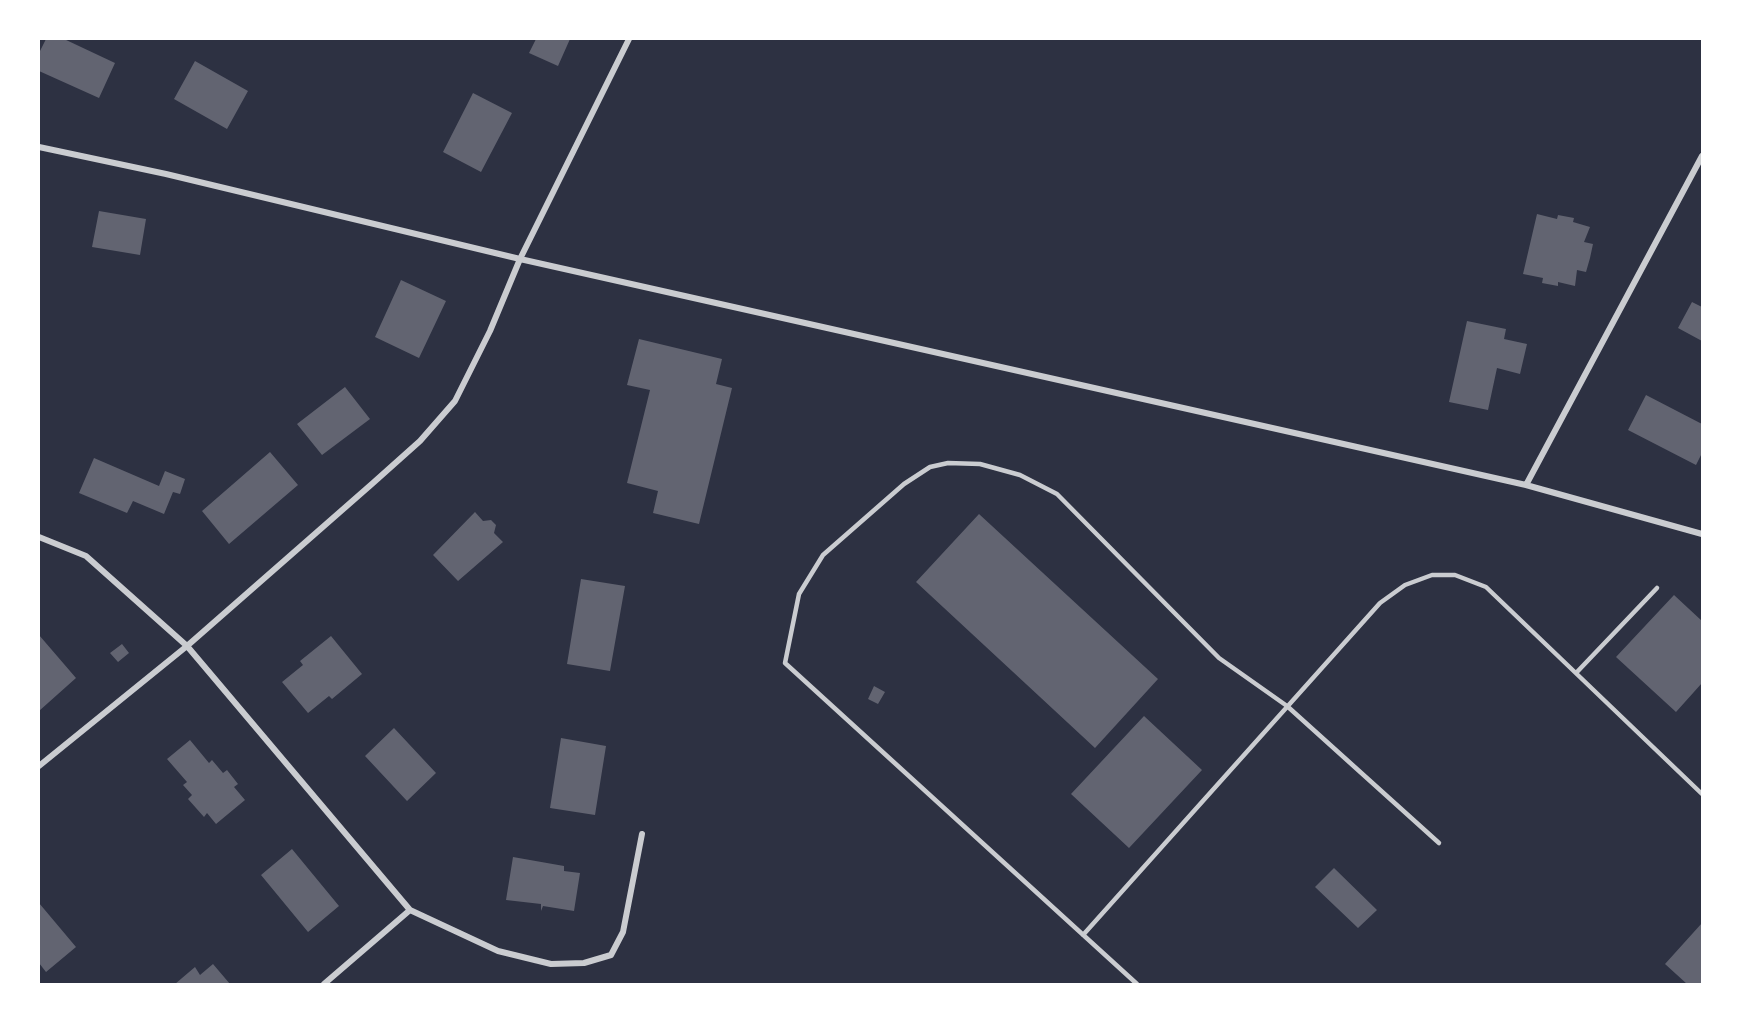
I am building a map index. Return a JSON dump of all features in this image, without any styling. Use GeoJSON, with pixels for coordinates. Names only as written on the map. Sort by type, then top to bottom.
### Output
{"type":"FeatureCollection","features":[{"type":"Feature","properties":{"kind":"street"},"geometry":{"type":"LineString","coordinates":[[39,766],[187,646],[412,448],[455,401],[490,331],[520,259],[629,39]]}},
{"type":"Feature","properties":{"kind":"street"},"geometry":{"type":"LineString","coordinates":[[39,147],[166,174],[520,259],[1526,485],[1702,534]]}},
{"type":"Feature","properties":{"kind":"street"},"geometry":{"type":"LineString","coordinates":[[1526,485],[1702,156]]}},
{"type":"Feature","properties":{"kind":"street"},"geometry":{"type":"LineString","coordinates":[[39,537],[86,556],[187,646],[410,910],[498,951],[551,964],[584,963],[611,955],[623,932],[642,834]]}},
{"type":"Feature","properties":{"kind":"street"},"geometry":{"type":"LineString","coordinates":[[324,984],[410,910]]}},
{"type":"Feature","properties":{"kind":"lane"},"geometry":{"type":"LineString","coordinates":[[1137,984],[785,663],[800,594],[823,555],[904,484],[930,467],[948,463],[980,464],[1020,475],[1057,494],[1219,658],[1287,706],[1439,843]]}},
{"type":"Feature","properties":{"kind":"lane"},"geometry":{"type":"LineString","coordinates":[[1083,935],[1380,603],[1405,585],[1432,575],[1455,575],[1486,587],[1702,794]]}},
{"type":"Feature","properties":{"kind":"lane"},"geometry":{"type":"LineString","coordinates":[[1577,672],[1657,588]]}},
{"type":"Feature","properties":{"kind":"building"},"geometry":{"type":"Polygon","coordinates":[[[46,39],[64,39],[115,63],[99,98],[39,71],[39,53],[46,39]]]}},
{"type":"Feature","properties":{"kind":"building"},"geometry":{"type":"Polygon","coordinates":[[[536,39],[570,39],[558,66],[529,53],[536,39]]]}},
{"type":"Feature","properties":{"kind":"building"},"geometry":{"type":"Polygon","coordinates":[[[195,61],[248,91],[227,129],[174,99],[195,61]]]}},
{"type":"Feature","properties":{"kind":"building"},"geometry":{"type":"Polygon","coordinates":[[[473,93],[512,113],[481,172],[443,152],[473,93]]]}},
{"type":"Feature","properties":{"kind":"building"},"geometry":{"type":"Polygon","coordinates":[[[99,211],[146,219],[140,255],[92,247],[99,211]]]}},
{"type":"Feature","properties":{"kind":"building"},"geometry":{"type":"Polygon","coordinates":[[[1537,214],[1557,219],[1558,215],[1574,218],[1573,222],[1590,227],[1584,242],[1593,244],[1590,258],[1586,272],[1577,270],[1575,286],[1558,282],[1558,286],[1542,283],[1543,278],[1523,274],[1537,214]]]}},
{"type":"Feature","properties":{"kind":"building"},"geometry":{"type":"Polygon","coordinates":[[[401,280],[446,301],[419,358],[375,337],[401,280]]]}},
{"type":"Feature","properties":{"kind":"building"},"geometry":{"type":"Polygon","coordinates":[[[1692,302],[1702,307],[1702,341],[1678,328],[1692,302]]]}},
{"type":"Feature","properties":{"kind":"building"},"geometry":{"type":"Polygon","coordinates":[[[1467,321],[1506,329],[1504,339],[1527,344],[1520,374],[1497,368],[1488,410],[1449,402],[1467,321]]]}},
{"type":"Feature","properties":{"kind":"building"},"geometry":{"type":"Polygon","coordinates":[[[639,339],[722,359],[716,384],[732,388],[699,524],[653,513],[658,491],[627,483],[650,390],[627,385],[639,339]]]}},
{"type":"Feature","properties":{"kind":"building"},"geometry":{"type":"Polygon","coordinates":[[[345,387],[370,419],[322,455],[297,424],[345,387]]]}},
{"type":"Feature","properties":{"kind":"building"},"geometry":{"type":"Polygon","coordinates":[[[1646,395],[1702,424],[1702,453],[1696,465],[1628,430],[1646,395]]]}},
{"type":"Feature","properties":{"kind":"building"},"geometry":{"type":"Polygon","coordinates":[[[270,452],[298,485],[229,544],[202,511],[270,452]]]}},
{"type":"Feature","properties":{"kind":"building"},"geometry":{"type":"Polygon","coordinates":[[[94,458],[159,486],[165,471],[185,479],[180,494],[173,492],[164,514],[133,501],[127,513],[79,493],[94,458]]]}},
{"type":"Feature","properties":{"kind":"building"},"geometry":{"type":"Polygon","coordinates":[[[475,512],[483,521],[491,520],[496,525],[494,533],[503,542],[458,581],[433,555],[475,512]]]}},
{"type":"Feature","properties":{"kind":"building"},"geometry":{"type":"Polygon","coordinates":[[[979,514],[1158,679],[1095,748],[916,582],[979,514]]]}},
{"type":"Feature","properties":{"kind":"building"},"geometry":{"type":"Polygon","coordinates":[[[581,579],[625,586],[610,671],[567,664],[581,579]]]}},
{"type":"Feature","properties":{"kind":"building"},"geometry":{"type":"Polygon","coordinates":[[[1674,595],[1702,621],[1702,683],[1676,712],[1616,657],[1674,595]]]}},
{"type":"Feature","properties":{"kind":"building"},"geometry":{"type":"Polygon","coordinates":[[[39,635],[76,678],[39,711],[39,635]]]}},
{"type":"Feature","properties":{"kind":"building"},"geometry":{"type":"Polygon","coordinates":[[[331,636],[362,674],[332,699],[329,696],[308,713],[282,682],[303,665],[300,661],[331,636]]]}},
{"type":"Feature","properties":{"kind":"building"},"geometry":{"type":"Polygon","coordinates":[[[122,644],[129,653],[118,662],[110,653],[122,644]]]}},
{"type":"Feature","properties":{"kind":"building"},"geometry":{"type":"Polygon","coordinates":[[[874,686],[885,692],[878,704],[868,699],[874,686]]]}},
{"type":"Feature","properties":{"kind":"building"},"geometry":{"type":"Polygon","coordinates":[[[1144,716],[1202,770],[1129,848],[1071,794],[1144,716]]]}},
{"type":"Feature","properties":{"kind":"building"},"geometry":{"type":"Polygon","coordinates":[[[394,728],[436,773],[407,801],[365,756],[394,728]]]}},
{"type":"Feature","properties":{"kind":"building"},"geometry":{"type":"Polygon","coordinates":[[[561,738],[606,746],[595,815],[550,808],[561,738]]]}},
{"type":"Feature","properties":{"kind":"building"},"geometry":{"type":"Polygon","coordinates":[[[190,740],[209,763],[212,760],[223,773],[227,770],[238,784],[234,787],[245,800],[216,824],[207,813],[204,817],[188,799],[192,795],[183,785],[187,782],[167,759],[190,740]]]}},
{"type":"Feature","properties":{"kind":"building"},"geometry":{"type":"Polygon","coordinates":[[[292,849],[339,906],[308,932],[261,875],[292,849]]]}},
{"type":"Feature","properties":{"kind":"building"},"geometry":{"type":"Polygon","coordinates":[[[513,857],[564,866],[564,871],[580,873],[574,911],[543,906],[541,911],[541,904],[506,900],[513,857]]]}},
{"type":"Feature","properties":{"kind":"building"},"geometry":{"type":"Polygon","coordinates":[[[1334,868],[1377,910],[1358,928],[1315,887],[1334,868]]]}},
{"type":"Feature","properties":{"kind":"building"},"geometry":{"type":"Polygon","coordinates":[[[39,903],[76,947],[46,972],[39,963],[39,903]]]}},
{"type":"Feature","properties":{"kind":"building"},"geometry":{"type":"Polygon","coordinates":[[[1702,923],[1702,984],[1687,984],[1665,964],[1702,923]]]}},
{"type":"Feature","properties":{"kind":"building"},"geometry":{"type":"Polygon","coordinates":[[[213,964],[230,984],[175,984],[195,967],[200,975],[213,964]]]}}]}
